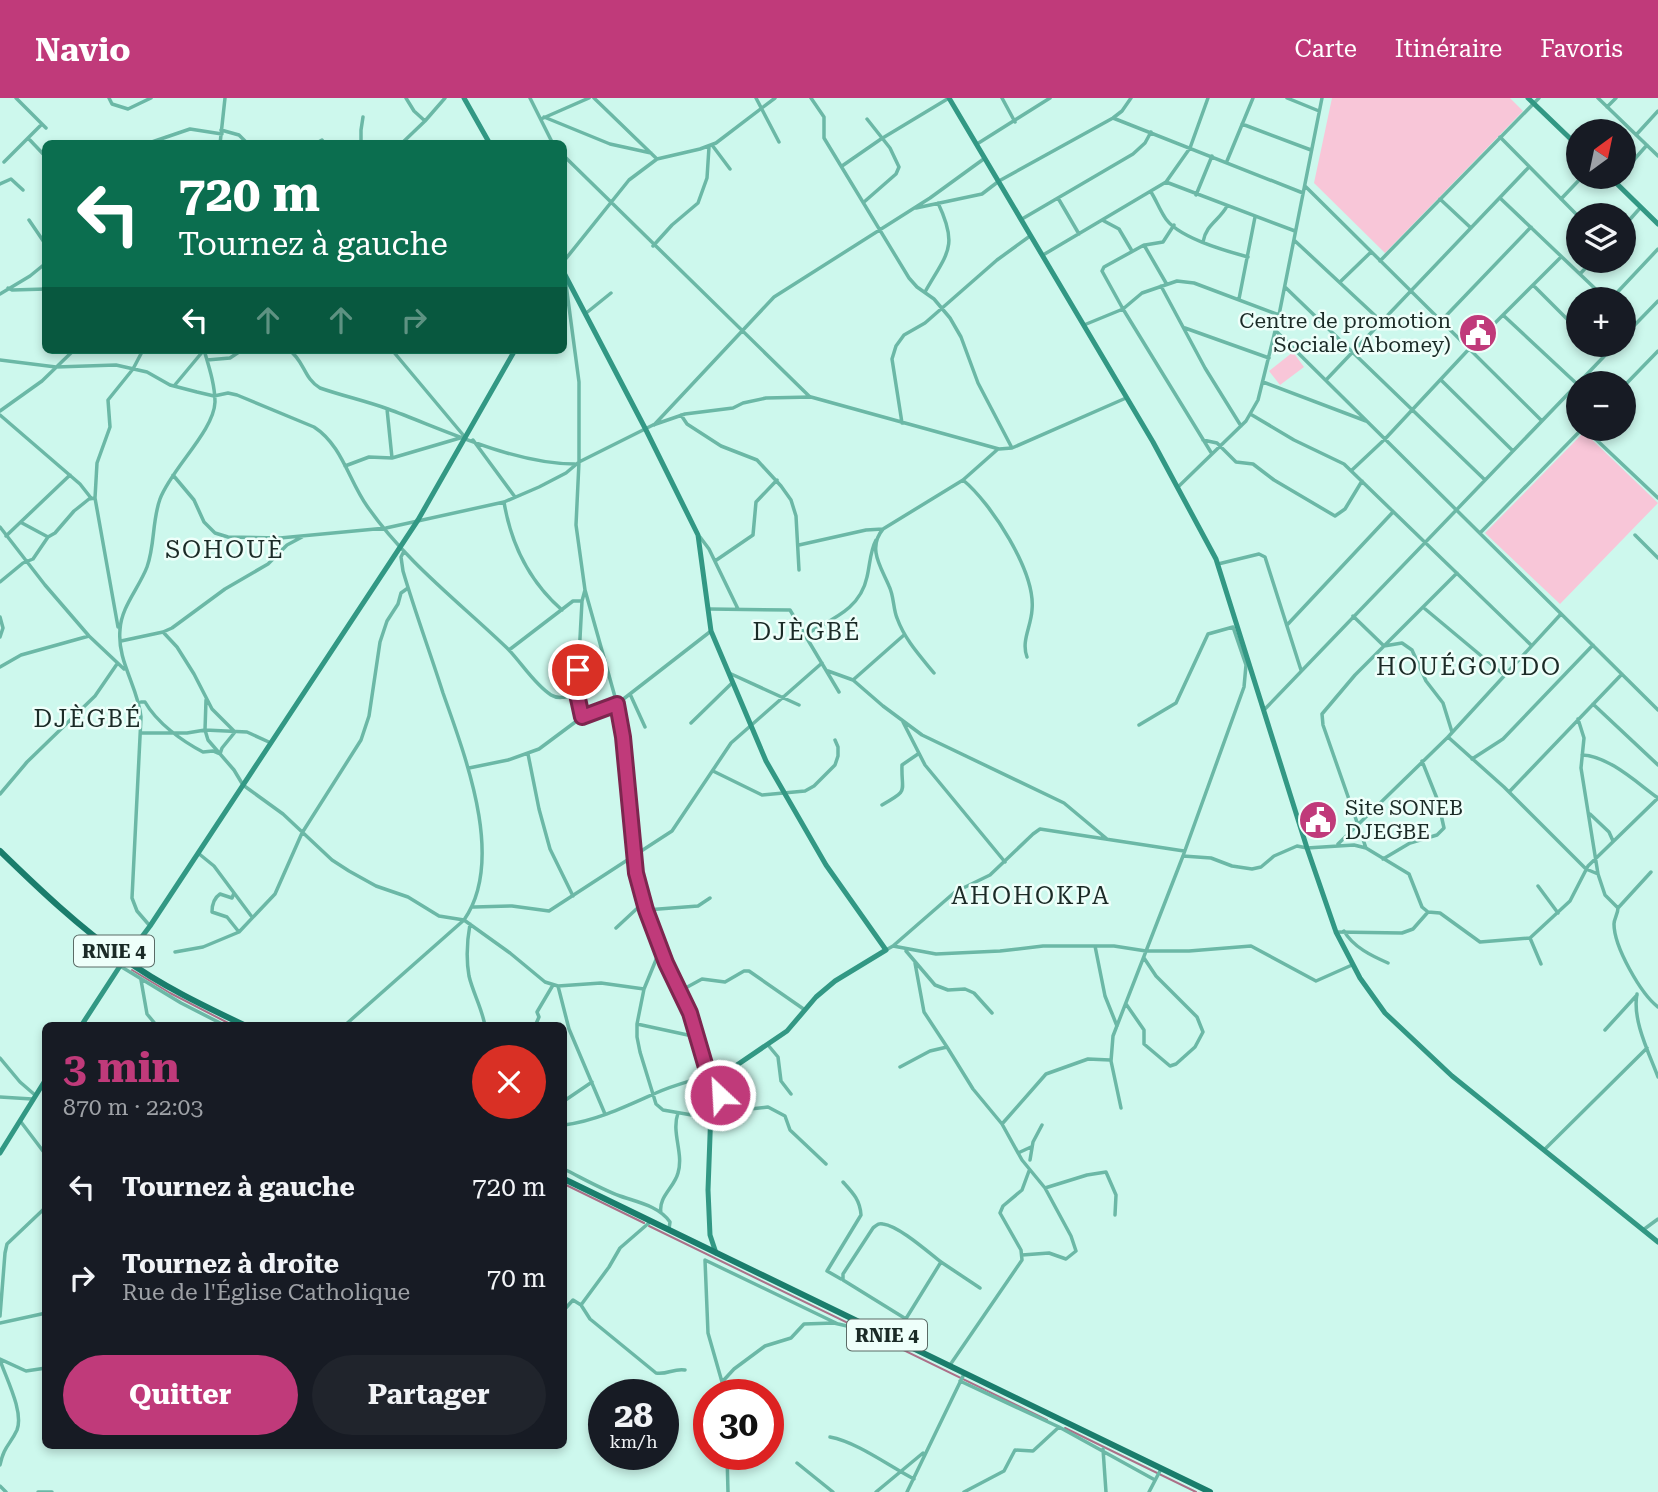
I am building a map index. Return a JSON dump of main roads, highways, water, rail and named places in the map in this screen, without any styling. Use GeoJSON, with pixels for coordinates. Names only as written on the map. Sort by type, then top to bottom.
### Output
{"type":"FeatureCollection","features":[{"type":"Feature","properties":{"kind":"main road","name":"RNIE 4"},"geometry":{"type":"LineString","coordinates":[[0,851],[123,963],[183,1000],[236,1022]]}},
{"type":"Feature","properties":{"kind":"main road","name":"RNIE 4"},"geometry":{"type":"LineString","coordinates":[[567,1181],[648,1224],[854,1318],[1210,1492]]}},
{"type":"Feature","properties":{"kind":"waterway"},"geometry":{"type":"LineString","coordinates":[[132,970],[226,1022]]}},
{"type":"Feature","properties":{"kind":"waterway"},"geometry":{"type":"LineString","coordinates":[[567,1185],[644,1223]]}},
{"type":"Feature","properties":{"kind":"waterway"},"geometry":{"type":"LineString","coordinates":[[649,1226],[1047,1420]]}},
{"type":"Feature","properties":{"kind":"waterway"},"geometry":{"type":"LineString","coordinates":[[1065,1428],[1196,1492]]}},
{"type":"Feature","properties":{"kind":"place","name":"Centre de promotion Sociale (Abomey)"},"geometry":{"type":"Point","coordinates":[1478,333]}},
{"type":"Feature","properties":{"kind":"place","name":"Site SONEB DJEGBE"},"geometry":{"type":"Point","coordinates":[1318,820]}},
{"type":"Feature","properties":{"kind":"district","name":"SOHOUÈ"},"geometry":{"type":"Point","coordinates":[225,550]}},
{"type":"Feature","properties":{"kind":"district","name":"DJÈGBÉ"},"geometry":{"type":"Point","coordinates":[807,632]}},
{"type":"Feature","properties":{"kind":"district","name":"HOUÉGOUDO"},"geometry":{"type":"Point","coordinates":[1469,667]}},
{"type":"Feature","properties":{"kind":"district","name":"DJÈGBÉ"},"geometry":{"type":"Point","coordinates":[88,719]}},
{"type":"Feature","properties":{"kind":"district","name":"AHOHOKPA"},"geometry":{"type":"Point","coordinates":[1031,896]}}]}
